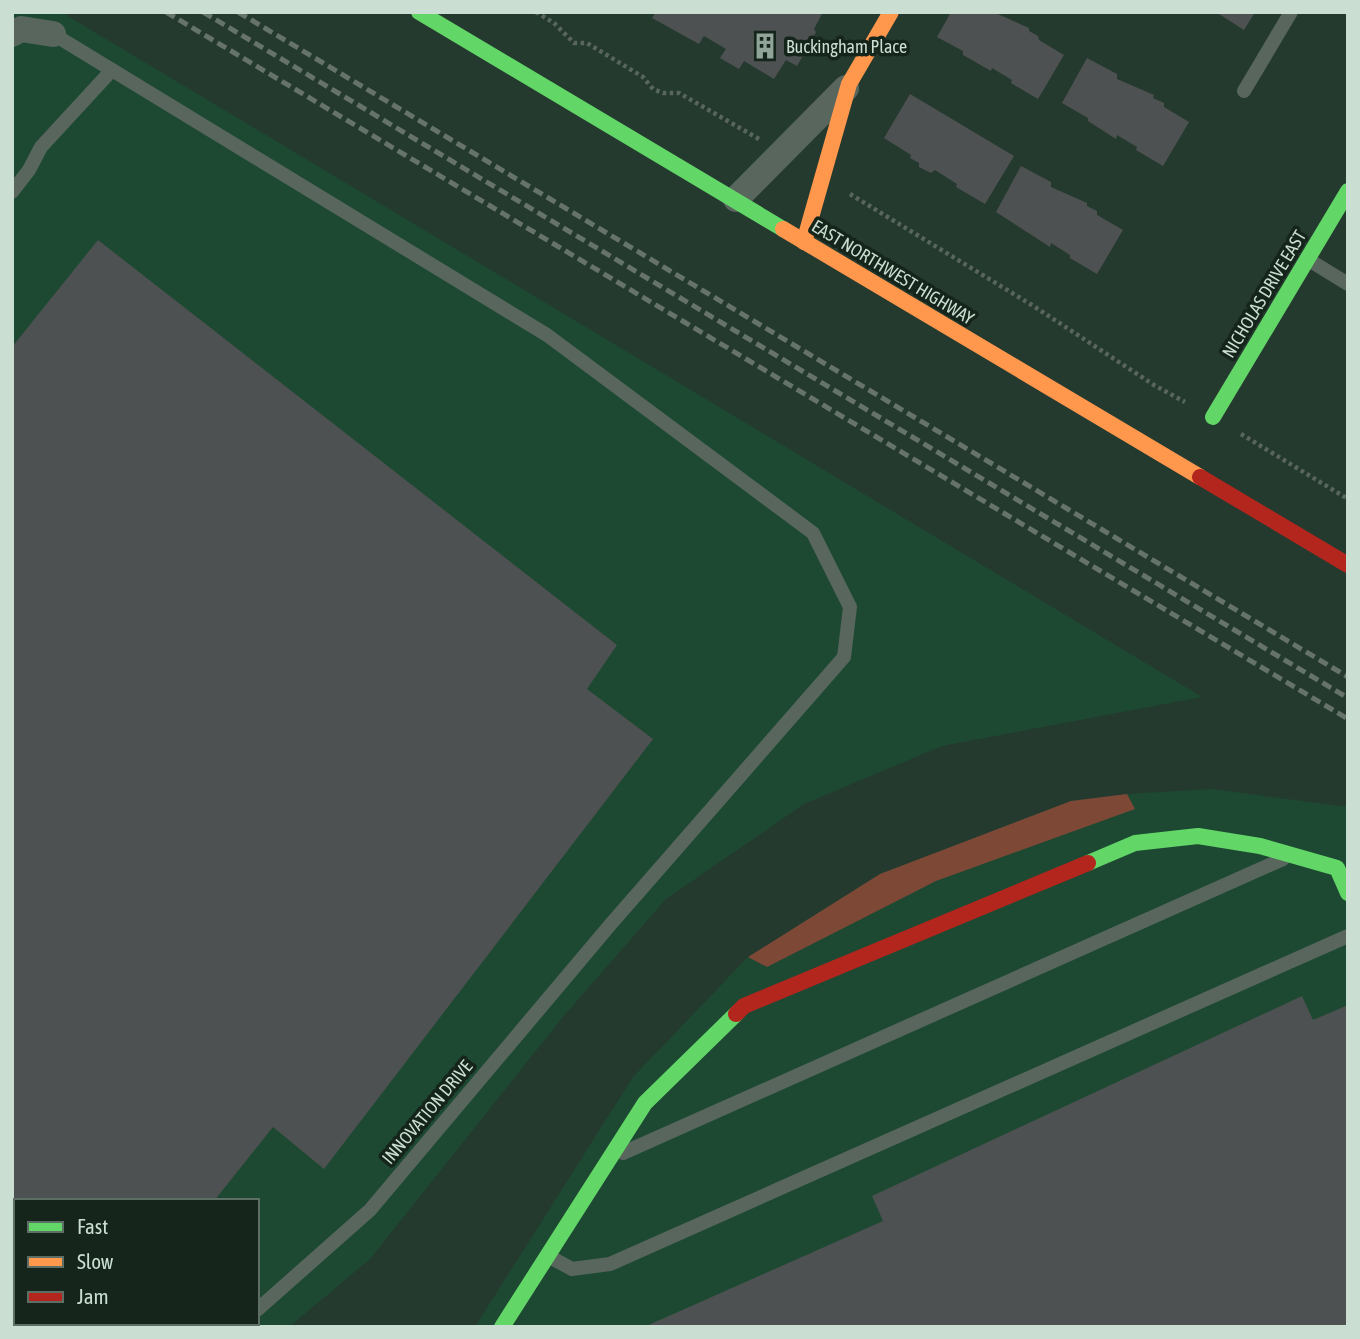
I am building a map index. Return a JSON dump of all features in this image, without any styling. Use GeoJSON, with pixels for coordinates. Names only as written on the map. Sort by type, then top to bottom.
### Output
{"type":"FeatureCollection","features":[{"type":"Feature","properties":{"kind":"street","name":"EAST NORTHWEST HIGHWAY"},"geometry":{"type":"LineString","coordinates":[[419,12],[1348,565]]}},
{"type":"Feature","properties":{"kind":"street"},"geometry":{"type":"LineString","coordinates":[[804,242],[849,84],[891,12]]}},
{"type":"Feature","properties":{"kind":"street"},"geometry":{"type":"LineString","coordinates":[[12,34],[21,29],[53,34]]}},
{"type":"Feature","properties":{"kind":"street"},"geometry":{"type":"LineString","coordinates":[[736,199],[849,84]]}},
{"type":"Feature","properties":{"kind":"street","name":"NICHOLAS DRIVE EAST"},"geometry":{"type":"LineString","coordinates":[[1213,417],[1348,191]]}},
{"type":"Feature","properties":{"kind":"street"},"geometry":{"type":"LineString","coordinates":[[502,1327],[645,1103],[744,1006],[1135,843],[1198,836],[1260,846],[1342,866],[1348,893]]}},
{"type":"Feature","properties":{"kind":"lane"},"geometry":{"type":"LineString","coordinates":[[1244,92],[1291,12]]}},
{"type":"Feature","properties":{"kind":"lane","name":"INNOVATION DRIVE"},"geometry":{"type":"LineString","coordinates":[[53,34],[547,335],[813,533],[850,607],[844,657],[610,925],[370,1210],[259,1308]]}},
{"type":"Feature","properties":{"kind":"lane"},"geometry":{"type":"LineString","coordinates":[[12,192],[29,170],[41,147],[112,70]]}},
{"type":"Feature","properties":{"kind":"lane"},"geometry":{"type":"LineString","coordinates":[[1307,259],[1348,284]]}},
{"type":"Feature","properties":{"kind":"lane"},"geometry":{"type":"LineString","coordinates":[[609,1159],[1292,855]]}},
{"type":"Feature","properties":{"kind":"lane"},"geometry":{"type":"LineString","coordinates":[[547,1256],[572,1269],[610,1265],[1348,936]]}},
{"type":"Feature","properties":{"kind":"path"},"geometry":{"type":"LineString","coordinates":[[536,12],[554,23],[574,43],[587,43],[643,77],[653,89],[663,93],[679,93],[781,153]]}},
{"type":"Feature","properties":{"kind":"path"},"geometry":{"type":"LineString","coordinates":[[822,178],[1035,307],[1154,385],[1213,417],[1348,499]]}},
{"type":"Feature","properties":{"kind":"shaded area"},"geometry":{"type":"Polygon","coordinates":[[[12,12],[61,12],[1202,697],[942,746],[804,804],[666,899],[562,1018],[370,1259],[289,1327],[12,1327],[12,12]]]}},
{"type":"Feature","properties":{"kind":"shaded area"},"geometry":{"type":"Polygon","coordinates":[[[1212,789],[1348,807],[1348,1327],[475,1327],[633,1077],[748,957],[880,874],[1071,801],[1127,794],[1212,789]]]}},
{"type":"Feature","properties":{"kind":"shaded area"},"geometry":{"type":"Polygon","coordinates":[[[1127,794],[1135,809],[936,881],[767,967],[748,957],[880,874],[1071,801],[1127,794]]]}},
{"type":"Feature","properties":{"kind":"building","name":"Buckingham Place"},"geometry":{"type":"Polygon","coordinates":[[[656,12],[823,12],[814,29],[816,32],[797,66],[786,60],[774,79],[744,61],[739,69],[720,58],[726,49],[704,36],[699,44],[652,18],[656,12]]]}},
{"type":"Feature","properties":{"kind":"building"},"geometry":{"type":"Polygon","coordinates":[[[951,12],[993,12],[1029,28],[1039,40],[1064,55],[1038,99],[1011,83],[1012,80],[963,55],[963,51],[937,37],[951,12]]]}},
{"type":"Feature","properties":{"kind":"building"},"geometry":{"type":"Polygon","coordinates":[[[1216,12],[1255,12],[1244,30],[1216,12]]]}},
{"type":"Feature","properties":{"kind":"building"},"geometry":{"type":"Polygon","coordinates":[[[1087,58],[1117,74],[1117,79],[1154,95],[1153,98],[1164,103],[1164,107],[1189,122],[1163,166],[1136,150],[1137,147],[1117,135],[1116,139],[1062,103],[1087,58]]]}},
{"type":"Feature","properties":{"kind":"building"},"geometry":{"type":"Polygon","coordinates":[[[910,94],[1014,156],[985,204],[956,187],[957,184],[935,170],[931,173],[919,167],[919,163],[910,158],[911,155],[884,138],[910,94]]]}},
{"type":"Feature","properties":{"kind":"building"},"geometry":{"type":"Polygon","coordinates":[[[1021,166],[1051,182],[1051,187],[1087,203],[1087,206],[1097,211],[1097,215],[1123,230],[1097,274],[1051,243],[1050,247],[996,212],[1021,166]]]}},
{"type":"Feature","properties":{"kind":"building"},"geometry":{"type":"Polygon","coordinates":[[[98,240],[617,645],[587,689],[653,739],[324,1169],[273,1127],[216,1199],[14,1199],[14,1325],[115,1325],[114,1327],[12,1327],[12,347],[98,240]]]}},
{"type":"Feature","properties":{"kind":"building"},"geometry":{"type":"Polygon","coordinates":[[[1302,996],[1313,1020],[1348,1005],[1348,1327],[644,1327],[883,1221],[872,1196],[1302,996]]]}},
{"type":"Feature","properties":{"kind":"railway"},"geometry":{"type":"LineString","coordinates":[[166,12],[1348,719]]}},
{"type":"Feature","properties":{"kind":"railway"},"geometry":{"type":"LineString","coordinates":[[203,12],[1348,698]]}},
{"type":"Feature","properties":{"kind":"railway"},"geometry":{"type":"LineString","coordinates":[[238,12],[1348,677]]}},
{"type":"Feature","properties":{"kind":"traffic: fast"},"geometry":{"type":"LineString","coordinates":[[419,12],[783,229]]}},
{"type":"Feature","properties":{"kind":"traffic: fast"},"geometry":{"type":"LineString","coordinates":[[1213,417],[1348,191]]}},
{"type":"Feature","properties":{"kind":"traffic: fast"},"geometry":{"type":"LineString","coordinates":[[1088,863],[1135,843],[1198,836],[1260,846],[1337,868],[1348,893]]}},
{"type":"Feature","properties":{"kind":"traffic: fast"},"geometry":{"type":"LineString","coordinates":[[502,1327],[645,1103],[736,1014]]}},
{"type":"Feature","properties":{"kind":"traffic: slow"},"geometry":{"type":"LineString","coordinates":[[804,242],[849,84],[891,12]]}},
{"type":"Feature","properties":{"kind":"traffic: slow"},"geometry":{"type":"LineString","coordinates":[[783,229],[1200,477]]}},
{"type":"Feature","properties":{"kind":"traffic: jam"},"geometry":{"type":"LineString","coordinates":[[1200,477],[1348,565]]}},
{"type":"Feature","properties":{"kind":"traffic: jam"},"geometry":{"type":"LineString","coordinates":[[736,1014],[744,1006],[1088,863]]}},
{"type":"Feature","properties":{"kind":"place","name":"Buckingham Place"},"geometry":{"type":"Point","coordinates":[765,46]}}]}
